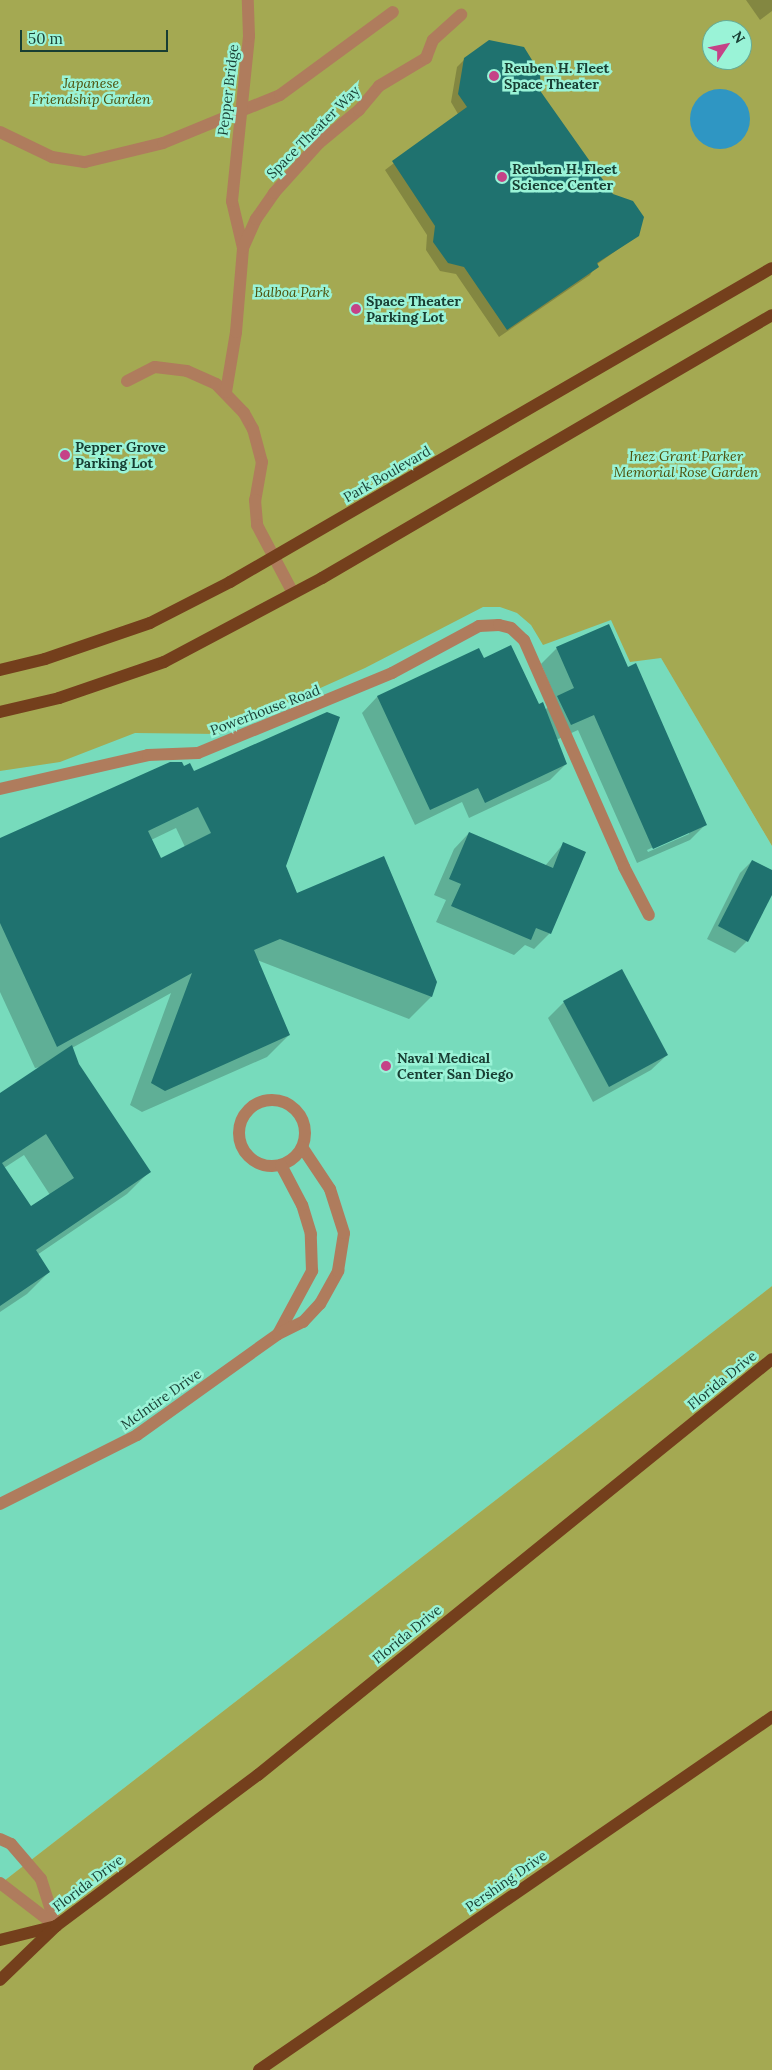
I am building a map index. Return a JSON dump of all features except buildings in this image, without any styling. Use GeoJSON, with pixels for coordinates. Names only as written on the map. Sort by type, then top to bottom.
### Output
{"type":"FeatureCollection","features":[{"type":"Feature","properties":{"kind":"main road","name":"Park Boulevard"},"geometry":{"type":"LineString","coordinates":[[0,670],[45,659],[150,622],[273,557],[772,268]]}},
{"type":"Feature","properties":{"kind":"main road"},"geometry":{"type":"LineString","coordinates":[[0,712],[59,698],[164,662],[293,593],[772,315]]}},
{"type":"Feature","properties":{"kind":"main road","name":"Florida Drive"},"geometry":{"type":"LineString","coordinates":[[0,1980],[56,1926],[258,1775],[772,1359]]}},
{"type":"Feature","properties":{"kind":"main road","name":"Pershing Drive"},"geometry":{"type":"LineString","coordinates":[[259,2070],[772,1717]]}},
{"type":"Feature","properties":{"kind":"main road","name":"Florida Drive"},"geometry":{"type":"LineString","coordinates":[[0,1940],[56,1926]]}},
{"type":"Feature","properties":{"kind":"street","name":"Pepper Bridge"},"geometry":{"type":"LineString","coordinates":[[243,248],[232,201],[249,36],[248,0]]}},
{"type":"Feature","properties":{"kind":"street"},"geometry":{"type":"LineString","coordinates":[[0,132],[52,157],[85,162],[163,144],[280,95],[393,12]]}},
{"type":"Feature","properties":{"kind":"street","name":"Space Theater Way"},"geometry":{"type":"LineString","coordinates":[[226,392],[236,332],[243,248],[256,218],[274,193],[319,143],[358,110],[379,86],[426,58],[433,40],[461,15]]}},
{"type":"Feature","properties":{"kind":"street"},"geometry":{"type":"LineString","coordinates":[[127,381],[155,368],[175,368],[198,375],[226,392],[244,413],[261,452],[262,470],[255,516],[260,532],[293,593]]}},
{"type":"Feature","properties":{"kind":"street","name":"Powerhouse Road"},"geometry":{"type":"LineString","coordinates":[[0,789],[148,755],[198,753],[392,673],[479,626],[511,628],[524,640],[624,867],[649,915]]}},
{"type":"Feature","properties":{"kind":"street"},"geometry":{"type":"LineString","coordinates":[[277,1100],[297,1111],[303,1121],[302,1147],[296,1157],[282,1165],[259,1164],[249,1157],[241,1146],[240,1123],[254,1105],[277,1100]]}},
{"type":"Feature","properties":{"kind":"street","name":"McIntire Drive"},"geometry":{"type":"LineString","coordinates":[[0,1504],[137,1435],[278,1334],[303,1322],[320,1304],[338,1271],[344,1233],[330,1189],[302,1147]]}},
{"type":"Feature","properties":{"kind":"street","name":"McIntire Drive"},"geometry":{"type":"LineString","coordinates":[[278,1334],[312,1270],[311,1234],[302,1205],[282,1165]]}},
{"type":"Feature","properties":{"kind":"street"},"geometry":{"type":"LineString","coordinates":[[0,1839],[11,1844],[41,1880],[56,1926]]}},
{"type":"Feature","properties":{"kind":"street"},"geometry":{"type":"LineString","coordinates":[[0,1883],[56,1926]]}},
{"type":"Feature","properties":{"kind":"shaded area","name":"Naval Medical Center San Diego"},"geometry":{"type":"Polygon","coordinates":[[[548,484],[647,634],[772,846],[772,1286],[0,1884],[0,737],[548,484]]]}},
{"type":"Feature","properties":{"kind":"green space","name":"Balboa Park"},"geometry":{"type":"Polygon","coordinates":[[[0,0],[772,0],[772,846],[661,658],[630,662],[611,620],[543,645],[531,625],[517,613],[500,607],[483,607],[365,668],[218,734],[135,733],[60,762],[0,771],[0,0]]]}},
{"type":"Feature","properties":{"kind":"green space"},"geometry":{"type":"Polygon","coordinates":[[[772,1286],[772,2070],[0,2070],[0,1884],[772,1286]]]}},
{"type":"Feature","properties":{"kind":"water"},"geometry":{"type":"Polygon","coordinates":[[[714,89],[726,89],[742,97],[748,107],[750,119],[748,131],[742,141],[726,149],[714,149],[698,141],[690,125],[690,113],[698,97],[714,89]]]}},
{"type":"Feature","properties":{"kind":"place","name":"Reuben H. Fleet Space Theater"},"geometry":{"type":"Point","coordinates":[494,76]}},
{"type":"Feature","properties":{"kind":"place","name":"Reuben H. Fleet Science Center"},"geometry":{"type":"Point","coordinates":[502,177]}},
{"type":"Feature","properties":{"kind":"place","name":"Space Theater Parking Lot"},"geometry":{"type":"Point","coordinates":[356,309]}},
{"type":"Feature","properties":{"kind":"place","name":"Pepper Grove Parking Lot"},"geometry":{"type":"Point","coordinates":[65,455]}},
{"type":"Feature","properties":{"kind":"place","name":"Naval Medical Center San Diego"},"geometry":{"type":"Point","coordinates":[386,1066]}},
{"type":"Feature","properties":{"kind":"park label","name":"Japanese Friendship Garden"},"geometry":{"type":"Point","coordinates":[91,92]}},
{"type":"Feature","properties":{"kind":"park label","name":"Inez Grant Parker Memorial Rose Garden"},"geometry":{"type":"Point","coordinates":[686,464]}}]}
